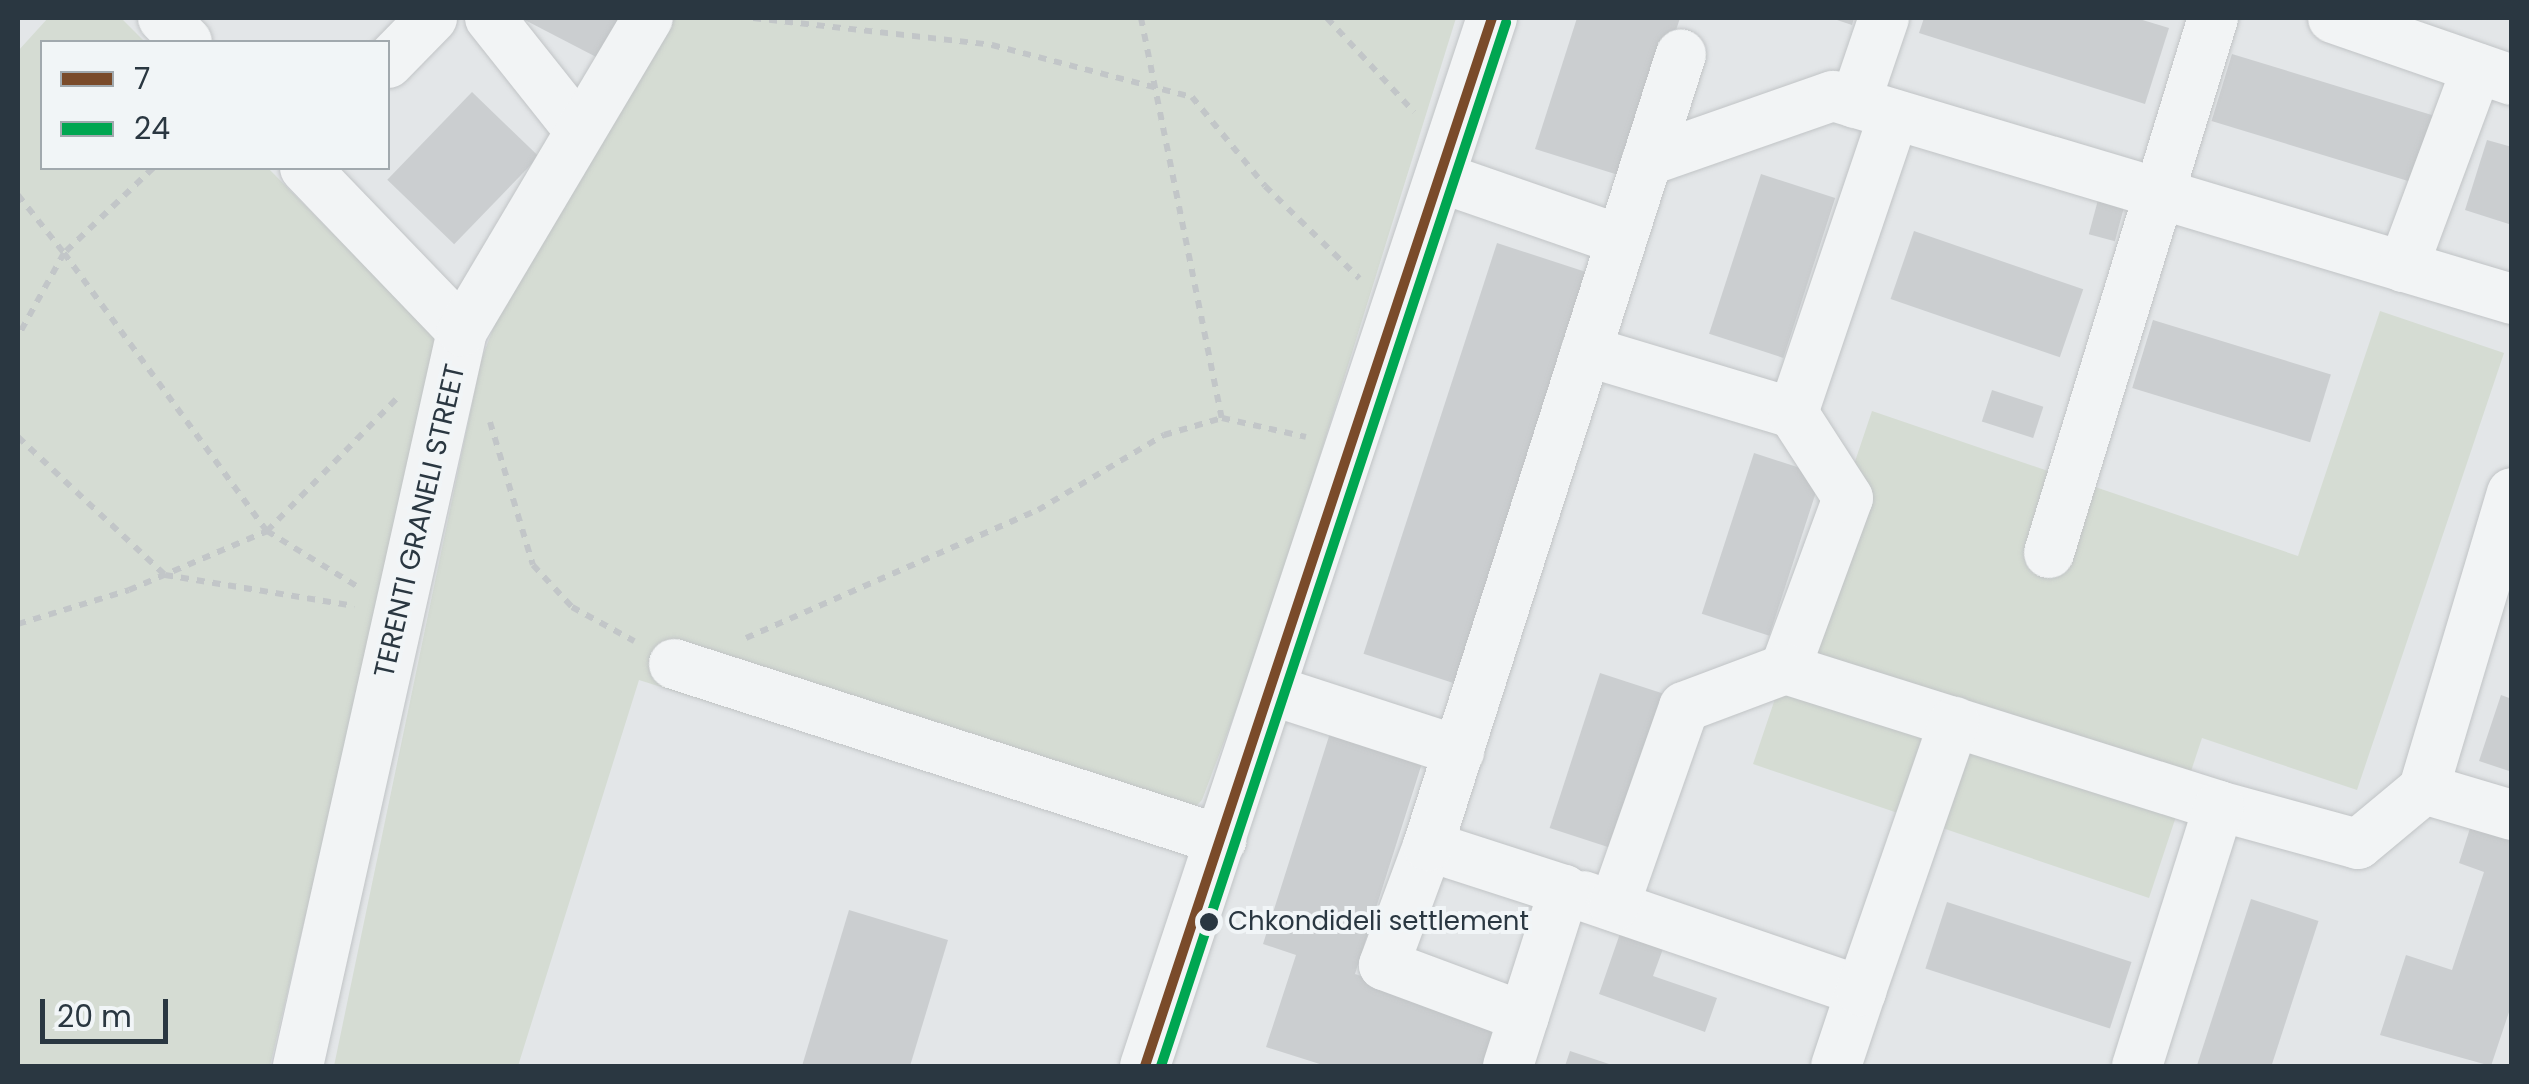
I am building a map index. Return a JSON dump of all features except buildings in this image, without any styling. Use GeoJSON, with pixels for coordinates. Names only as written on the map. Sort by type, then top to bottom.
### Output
{"type":"FeatureCollection","features":[{"type":"Feature","properties":{"kind":"street"},"geometry":{"type":"LineString","coordinates":[[163,18],[184,40]]}},
{"type":"Feature","properties":{"kind":"street"},"geometry":{"type":"LineString","coordinates":[[390,61],[432,18]]}},
{"type":"Feature","properties":{"kind":"street"},"geometry":{"type":"LineString","coordinates":[[490,18],[580,131]]}},
{"type":"Feature","properties":{"kind":"street","name":"TERENTI GRANELI STREET"},"geometry":{"type":"LineString","coordinates":[[298,1066],[462,331],[648,18]]}},
{"type":"Feature","properties":{"kind":"street"},"geometry":{"type":"LineString","coordinates":[[1146,1066],[1492,18]]}},
{"type":"Feature","properties":{"kind":"street"},"geometry":{"type":"LineString","coordinates":[[1792,412],[1874,109],[1884,18]]}},
{"type":"Feature","properties":{"kind":"street"},"geometry":{"type":"LineString","coordinates":[[2049,552],[2213,18]]}},
{"type":"Feature","properties":{"kind":"street"},"geometry":{"type":"LineString","coordinates":[[2333,18],[2494,74],[2403,267]]}},
{"type":"Feature","properties":{"kind":"street"},"geometry":{"type":"LineString","coordinates":[[1524,1017],[1384,965],[1459,751],[1681,54]]}},
{"type":"Feature","properties":{"kind":"street"},"geometry":{"type":"LineString","coordinates":[[1647,161],[1832,96],[2512,300]]}},
{"type":"Feature","properties":{"kind":"street"},"geometry":{"type":"LineString","coordinates":[[1446,164],[1621,240]]}},
{"type":"Feature","properties":{"kind":"street"},"geometry":{"type":"LineString","coordinates":[[308,170],[462,331]]}},
{"type":"Feature","properties":{"kind":"street"},"geometry":{"type":"LineString","coordinates":[[1586,351],[1792,412],[1848,498],[1785,669]]}},
{"type":"Feature","properties":{"kind":"street"},"geometry":{"type":"LineString","coordinates":[[1614,906],[1684,707],[1785,669],[2219,806],[2358,844],[2424,788],[2512,492]]}},
{"type":"Feature","properties":{"kind":"street"},"geometry":{"type":"LineString","coordinates":[[674,664],[1222,840]]}},
{"type":"Feature","properties":{"kind":"street"},"geometry":{"type":"LineString","coordinates":[[1271,690],[1459,751]]}},
{"type":"Feature","properties":{"kind":"street"},"geometry":{"type":"LineString","coordinates":[[1836,1066],[1954,722]]}},
{"type":"Feature","properties":{"kind":"street"},"geometry":{"type":"LineString","coordinates":[[2424,788],[2512,815]]}},
{"type":"Feature","properties":{"kind":"street"},"geometry":{"type":"LineString","coordinates":[[2137,1066],[2219,806]]}},
{"type":"Feature","properties":{"kind":"street"},"geometry":{"type":"LineString","coordinates":[[1428,846],[1861,991]]}},
{"type":"Feature","properties":{"kind":"street"},"geometry":{"type":"LineString","coordinates":[[1508,1066],[1564,890]]}},
{"type":"Feature","properties":{"kind":"path"},"geometry":{"type":"LineString","coordinates":[[753,18],[992,45],[1192,97],[1266,186],[1397,314]]}},
{"type":"Feature","properties":{"kind":"path"},"geometry":{"type":"LineString","coordinates":[[1141,18],[1222,418]]}},
{"type":"Feature","properties":{"kind":"path"},"geometry":{"type":"LineString","coordinates":[[1326,18],[1446,164]]}},
{"type":"Feature","properties":{"kind":"path"},"geometry":{"type":"LineString","coordinates":[[18,336],[64,253],[150,170]]}},
{"type":"Feature","properties":{"kind":"path"},"geometry":{"type":"LineString","coordinates":[[18,195],[267,531],[400,614]]}},
{"type":"Feature","properties":{"kind":"path"},"geometry":{"type":"LineString","coordinates":[[18,624],[165,575],[267,531],[406,388]]}},
{"type":"Feature","properties":{"kind":"path"},"geometry":{"type":"LineString","coordinates":[[484,403],[533,565],[572,607],[674,664]]}},
{"type":"Feature","properties":{"kind":"path"},"geometry":{"type":"LineString","coordinates":[[741,639],[1038,510],[1164,435],[1222,418],[1352,448]]}},
{"type":"Feature","properties":{"kind":"path"},"geometry":{"type":"LineString","coordinates":[[18,437],[165,575],[400,614]]}},
{"type":"Feature","properties":{"kind":"shaded area"},"geometry":{"type":"Polygon","coordinates":[[[48,18],[121,18],[143,40],[40,40],[40,170],[270,170],[441,343],[270,1066],[18,1066],[18,51],[48,18]]]}},
{"type":"Feature","properties":{"kind":"shaded area"},"geometry":{"type":"Polygon","coordinates":[[[674,18],[1456,18],[1264,636],[1202,800],[1159,844],[639,680],[518,1066],[334,1066],[481,361],[500,310],[674,18]]]}},
{"type":"Feature","properties":{"kind":"shaded area"},"geometry":{"type":"Polygon","coordinates":[[[2380,311],[2504,353],[2357,790],[2202,738],[2149,898],[1753,764],[1872,411],[2298,556],[2380,311]]]}},
{"type":"Feature","properties":{"kind":"transit line","name":"7"},"geometry":{"type":"LineString","coordinates":[[1145,1066],[1492,18]]}},
{"type":"Feature","properties":{"kind":"transit line","name":"24"},"geometry":{"type":"LineString","coordinates":[[1161,1066],[1506,23]]}},
{"type":"Feature","properties":{"kind":"place","name":"Chkondideli settlement"},"geometry":{"type":"Point","coordinates":[1209,922]}}]}
